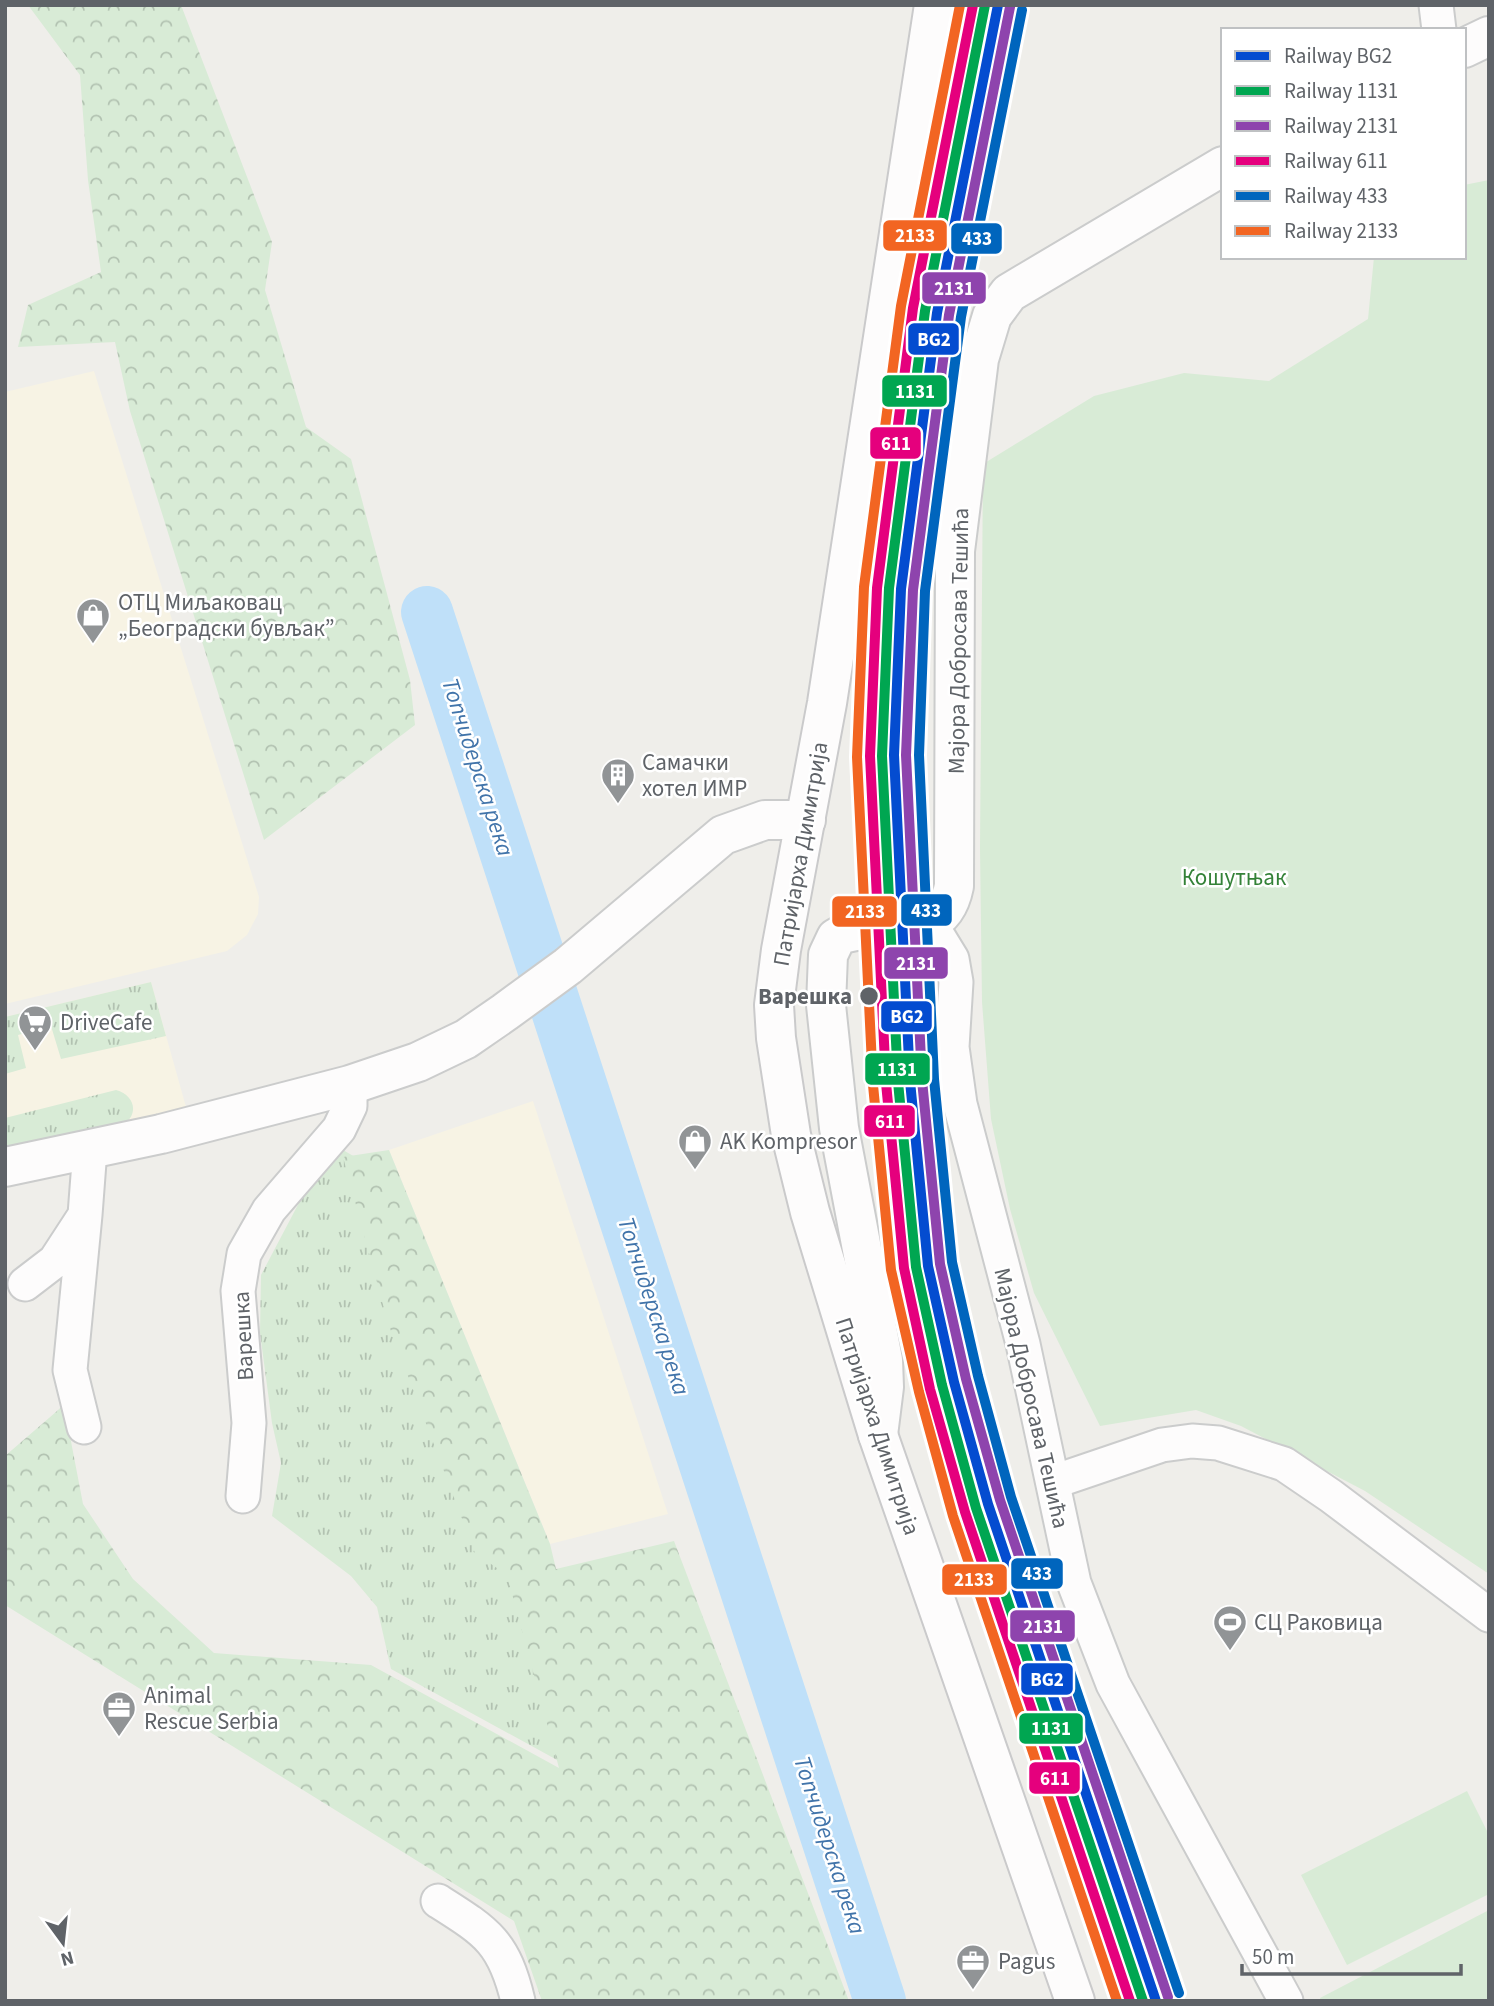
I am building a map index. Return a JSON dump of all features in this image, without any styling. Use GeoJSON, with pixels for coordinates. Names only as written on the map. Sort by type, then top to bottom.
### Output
{"type":"FeatureCollection","features":[{"type":"Feature","properties":{"kind":"street","name":"Патријарха Димитрија"},"geometry":{"type":"LineString","coordinates":[[934,5],[827,703],[781,950],[774,1005],[776,1038],[791,1135],[810,1212],[878,1435],[1074,2001]]}},
{"type":"Feature","properties":{"kind":"street"},"geometry":{"type":"LineString","coordinates":[[1436,5],[1439,28]]}},
{"type":"Feature","properties":{"kind":"street"},"geometry":{"type":"LineString","coordinates":[[1466,47],[1489,36]]}},
{"type":"Feature","properties":{"kind":"street","name":"Мајора Добросава Тешића"},"geometry":{"type":"LineString","coordinates":[[1221,167],[1135,221],[1009,293],[998,306],[986,330],[973,389],[955,551],[954,887],[951,903],[942,916],[921,926],[952,959],[956,982],[952,1047],[960,1104],[1023,1344],[1074,1583],[1098,1652],[1286,2001]]}},
{"type":"Feature","properties":{"kind":"street"},"geometry":{"type":"LineString","coordinates":[[5,1167],[90,1149],[350,1085],[444,1050],[505,1012],[568,966],[723,835],[765,820],[806,820]]}},
{"type":"Feature","properties":{"kind":"street"},"geometry":{"type":"LineString","coordinates":[[878,1435],[883,1360],[839,1128],[825,973],[831,946],[836,938],[851,931],[921,926]]}},
{"type":"Feature","properties":{"kind":"street","name":"Варешка"},"geometry":{"type":"LineString","coordinates":[[243,1496],[249,1423],[238,1291],[244,1254],[269,1210],[339,1129],[350,1106],[350,1085]]}},
{"type":"Feature","properties":{"kind":"street"},"geometry":{"type":"LineString","coordinates":[[84,1427],[70,1370],[90,1149]]}},
{"type":"Feature","properties":{"kind":"street"},"geometry":{"type":"LineString","coordinates":[[25,1284],[55,1261],[85,1215]]}},
{"type":"Feature","properties":{"kind":"street"},"geometry":{"type":"LineString","coordinates":[[1053,1482],[1162,1445],[1192,1441],[1218,1443],[1284,1464],[1331,1496],[1489,1615]]}},
{"type":"Feature","properties":{"kind":"street"},"geometry":{"type":"LineString","coordinates":[[438,1901],[493,1941],[507,1962],[518,2001]]}},
{"type":"Feature","properties":{"kind":"shaded area","name":"ОТЦ Миљаковац „Београдски бувљак”"},"geometry":{"type":"Polygon","coordinates":[[[94,371],[259,897],[258,914],[247,935],[227,951],[5,1004],[5,392],[94,371]]]}},
{"type":"Feature","properties":{"kind":"shaded area"},"geometry":{"type":"Polygon","coordinates":[[[151,982],[186,1107],[5,1153],[5,1017],[151,982]]]}},
{"type":"Feature","properties":{"kind":"shaded area"},"geometry":{"type":"Polygon","coordinates":[[[533,1101],[668,1514],[550,1544],[389,1150],[533,1101]]]}},
{"type":"Feature","properties":{"kind":"green space"},"geometry":{"type":"Polygon","coordinates":[[[28,5],[181,5],[272,242],[265,290],[306,427],[351,459],[410,680],[415,725],[264,840],[130,411],[115,342],[18,347],[28,305],[101,272],[88,180],[80,75],[28,5]]]}},
{"type":"Feature","properties":{"kind":"green space","name":"Кошутњак"},"geometry":{"type":"Polygon","coordinates":[[[1489,180],[1489,1574],[1365,1491],[1241,1426],[1196,1410],[1100,1426],[1034,1293],[1010,1209],[991,1119],[982,1002],[980,848],[983,464],[1094,396],[1184,373],[1269,381],[1368,319],[1374,259],[1466,259],[1466,185],[1489,180]]]}},
{"type":"Feature","properties":{"kind":"green space"},"geometry":{"type":"Polygon","coordinates":[[[151,982],[166,1036],[61,1059],[51,1026],[18,1035],[26,1068],[5,1074],[5,1017],[151,982]]]}},
{"type":"Feature","properties":{"kind":"green space"},"geometry":{"type":"Polygon","coordinates":[[[116,1090],[127,1096],[132,1104],[132,1114],[125,1124],[5,1149],[5,1118],[116,1090]]]}},
{"type":"Feature","properties":{"kind":"green space"},"geometry":{"type":"Polygon","coordinates":[[[343,1150],[362,1161],[527,1579],[579,1772],[391,1669],[377,1607],[351,1576],[272,1516],[281,1463],[272,1423],[260,1333],[261,1275],[301,1199],[343,1150]]]}},
{"type":"Feature","properties":{"kind":"green space"},"geometry":{"type":"Polygon","coordinates":[[[389,1150],[550,1544],[556,1569],[674,1541],[849,2001],[542,2001],[514,1921],[5,1605],[5,1456],[64,1405],[83,1504],[133,1579],[214,1653],[371,1665],[559,1768],[507,1575],[475,1553],[388,1323],[343,1157],[389,1150]]]}},
{"type":"Feature","properties":{"kind":"green space"},"geometry":{"type":"Polygon","coordinates":[[[1467,1791],[1489,1835],[1489,1894],[1347,1965],[1301,1875],[1467,1791]]]}},
{"type":"Feature","properties":{"kind":"green space"},"geometry":{"type":"Polygon","coordinates":[[[1489,1910],[1489,2001],[1321,2001],[1320,1998],[1489,1910]]]}},
{"type":"Feature","properties":{"kind":"waterway","name":"Топчидерска река"},"geometry":{"type":"LineString","coordinates":[[427,612],[880,2001]]}},
{"type":"Feature","properties":{"kind":"rail line","name":"2133"},"geometry":{"type":"LineString","coordinates":[[960,5],[901,306],[864,587],[857,757],[873,1085],[891,1270],[919,1392],[953,1516],[1117,2001]]}},
{"type":"Feature","properties":{"kind":"rail line","name":"611"},"geometry":{"type":"LineString","coordinates":[[973,5],[913,308],[877,588],[870,756],[886,1083],[904,1268],[930,1389],[965,1512],[1130,2001]]}},
{"type":"Feature","properties":{"kind":"rail line","name":"1131"},"geometry":{"type":"LineString","coordinates":[[985,5],[925,311],[889,588],[882,756],[898,1082],[916,1267],[942,1385],[976,1508],[1143,2001]]}},
{"type":"Feature","properties":{"kind":"rail line","name":"BG2"},"geometry":{"type":"LineString","coordinates":[[998,5],[937,313],[901,589],[894,755],[910,1081],[928,1266],[954,1382],[988,1504],[1156,2001]]}},
{"type":"Feature","properties":{"kind":"rail line","name":"2131"},"geometry":{"type":"LineString","coordinates":[[1010,7],[949,315],[913,590],[906,755],[922,1080],[940,1264],[966,1379],[1000,1500],[1168,1997]]}},
{"type":"Feature","properties":{"kind":"rail line","name":"433"},"geometry":{"type":"LineString","coordinates":[[1022,10],[961,317],[925,591],[919,755],[934,1079],[952,1262],[978,1376],[1011,1497],[1179,1993]]}},
{"type":"Feature","properties":{"kind":"place","name":"ОТЦ Миљаковац „Београдски бувљак”"},"geometry":{"type":"Point","coordinates":[93,645]}},
{"type":"Feature","properties":{"kind":"place","name":"Самачки хотел ИМР"},"geometry":{"type":"Point","coordinates":[618,805]}},
{"type":"Feature","properties":{"kind":"place","name":"Варешка"},"geometry":{"type":"Point","coordinates":[869,996]}},
{"type":"Feature","properties":{"kind":"place","name":"DriveCafe"},"geometry":{"type":"Point","coordinates":[35,1052]}},
{"type":"Feature","properties":{"kind":"place","name":"AK Kompresor"},"geometry":{"type":"Point","coordinates":[695,1171]}},
{"type":"Feature","properties":{"kind":"place","name":"СЦ Раковица"},"geometry":{"type":"Point","coordinates":[1230,1652]}},
{"type":"Feature","properties":{"kind":"place","name":"Animal Rescue Serbia"},"geometry":{"type":"Point","coordinates":[119,1738]}},
{"type":"Feature","properties":{"kind":"place","name":"Pagus"},"geometry":{"type":"Point","coordinates":[973,1991]}}]}
